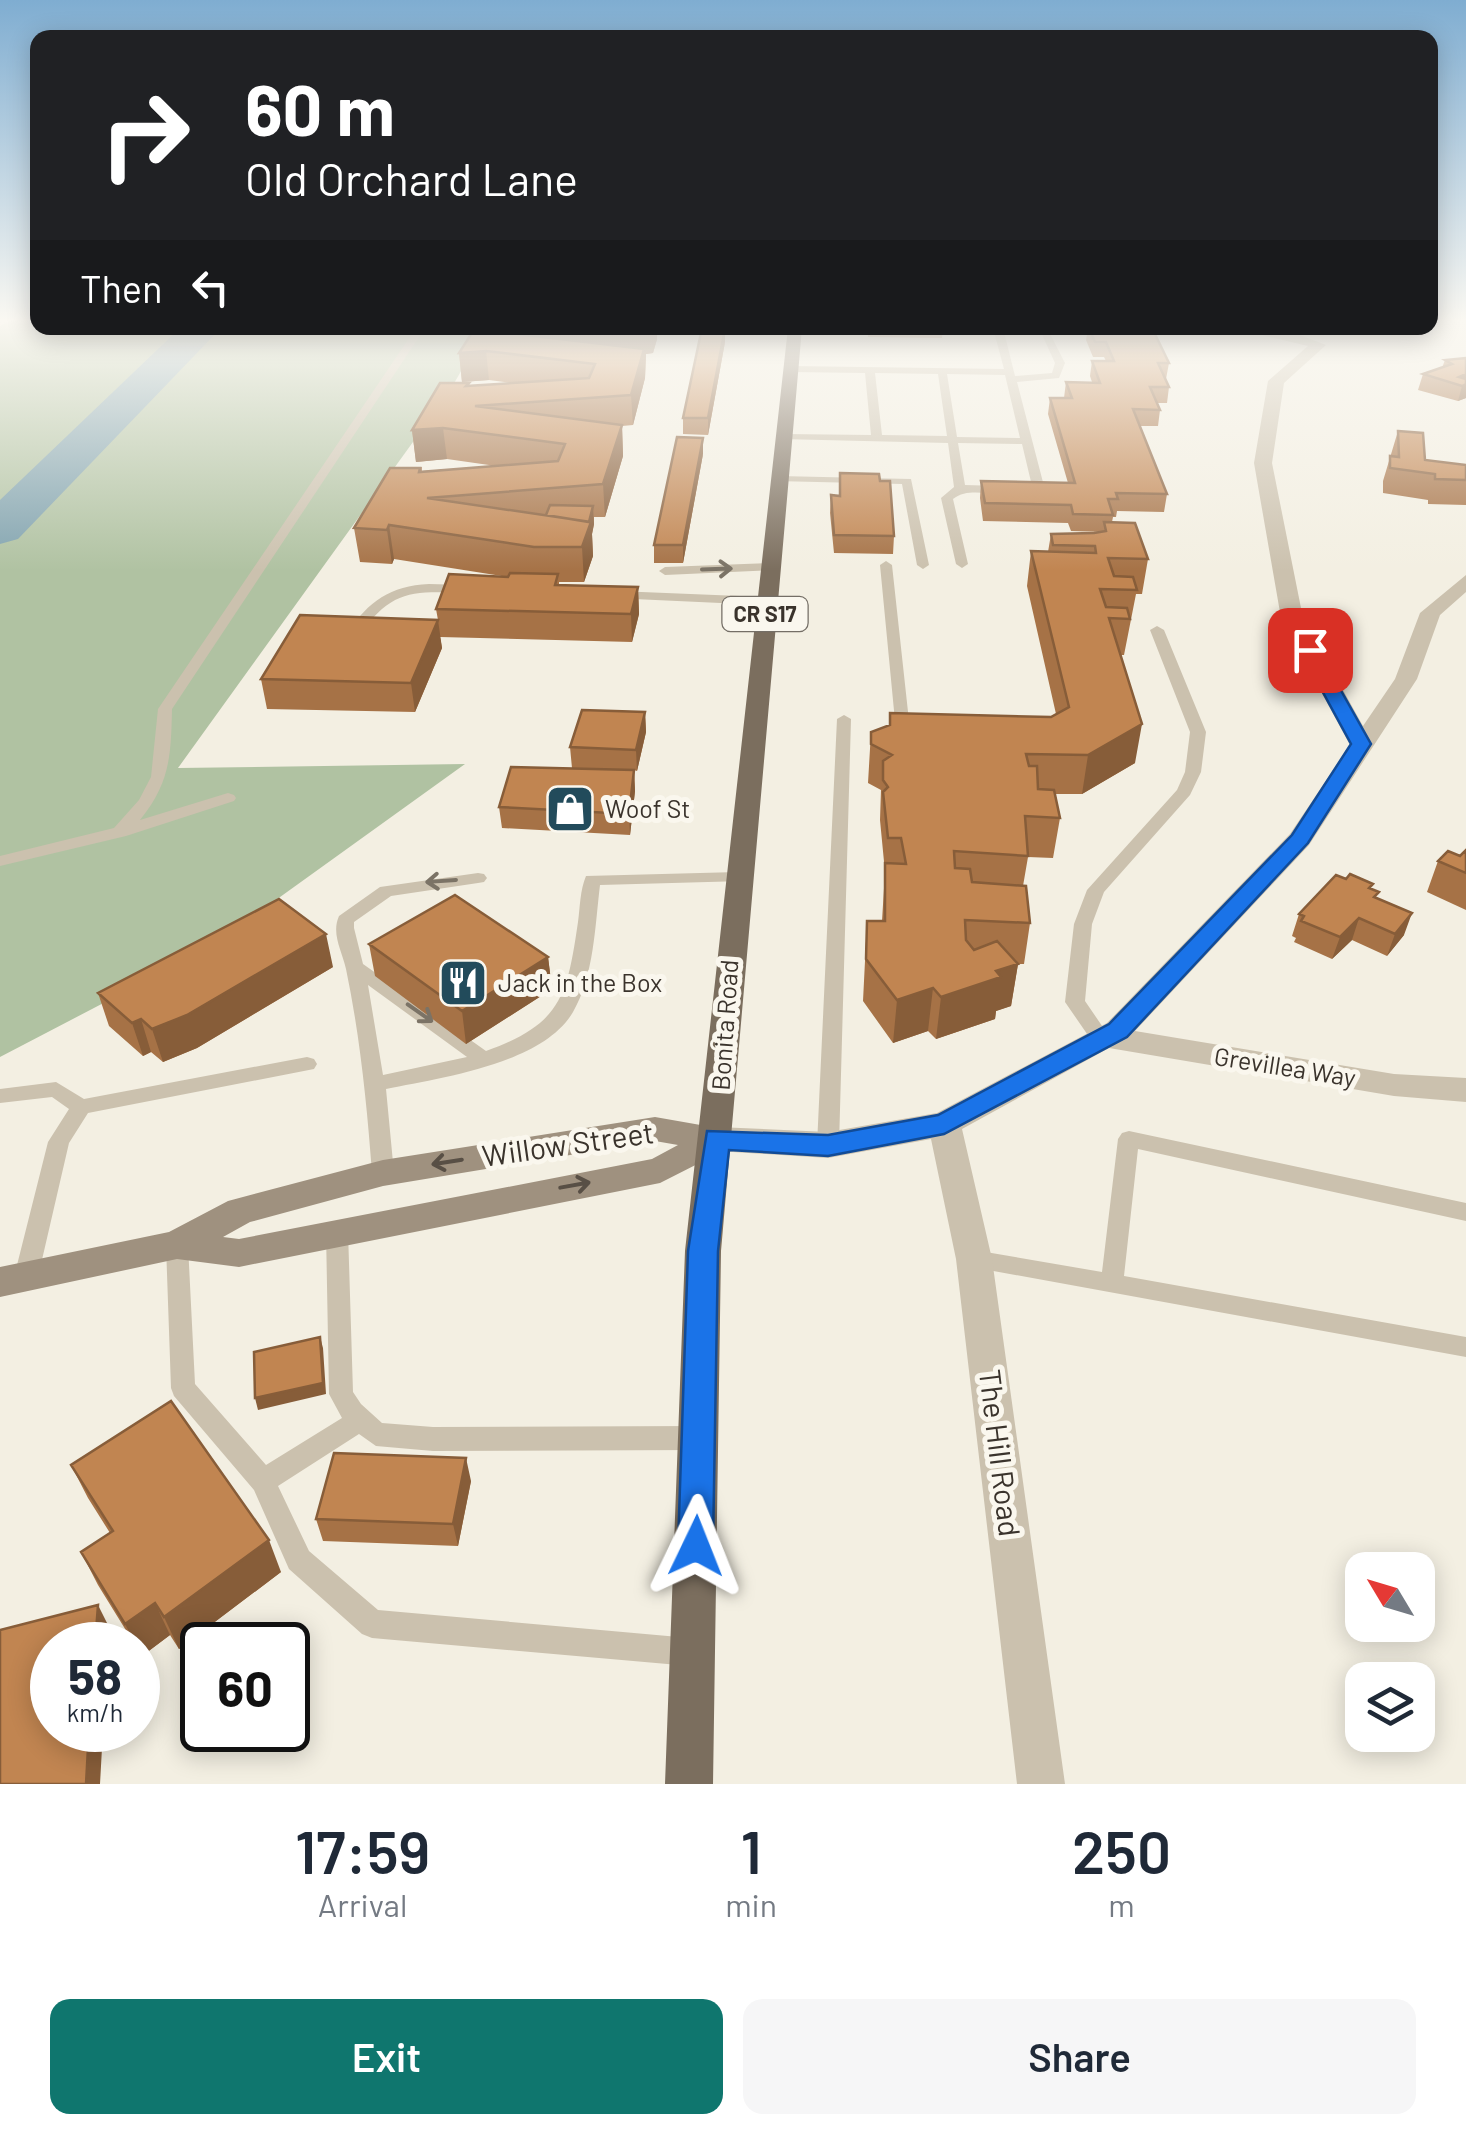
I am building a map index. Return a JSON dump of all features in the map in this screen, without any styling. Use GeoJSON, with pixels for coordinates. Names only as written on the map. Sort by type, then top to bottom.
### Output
{"type":"FeatureCollection","features":[{"type":"Feature","properties":{"kind":"main road","name":"Bonita Road"},"geometry":{"type":"LineString","coordinates":[[690,1784],[703,1251],[787,404]]}},
{"type":"Feature","properties":{"kind":"main road","name":"Willow Street"},"geometry":{"type":"LineString","coordinates":[[13,1280],[177,1246],[240,1211],[312,1188],[383,1173],[654,1130],[717,1139]]}},
{"type":"Feature","properties":{"kind":"main road","name":"Willow Street"},"geometry":{"type":"LineString","coordinates":[[177,1246],[239,1254],[336,1231],[660,1170],[717,1139]]}},
{"type":"Feature","properties":{"kind":"street"},"geometry":{"type":"LineString","coordinates":[[1272,404],[1263,463],[1292,618],[1361,744]]}},
{"type":"Feature","properties":{"kind":"street"},"geometry":{"type":"LineString","coordinates":[[717,1139],[828,1145],[944,1124],[1118,1030],[1300,839],[1406,679],[1430,613],[1466,582]]}},
{"type":"Feature","properties":{"kind":"street","name":"Grevillea Way"},"geometry":{"type":"LineString","coordinates":[[1103,1038],[1394,1085],[1466,1090]]}},
{"type":"Feature","properties":{"kind":"street","name":"The Hill Road"},"geometry":{"type":"LineString","coordinates":[[944,1124],[974,1259],[1041,1784]]}},
{"type":"Feature","properties":{"kind":"lane"},"geometry":{"type":"LineString","coordinates":[[120,832],[152,801],[162,771],[165,710],[369,404]]}},
{"type":"Feature","properties":{"kind":"lane"},"geometry":{"type":"LineString","coordinates":[[874,404],[877,438]]}},
{"type":"Feature","properties":{"kind":"lane"},"geometry":{"type":"LineString","coordinates":[[948,404],[960,488]]}},
{"type":"Feature","properties":{"kind":"lane"},"geometry":{"type":"LineString","coordinates":[[962,564],[947,498],[960,488],[1039,490],[1018,404]]}},
{"type":"Feature","properties":{"kind":"lane"},"geometry":{"type":"LineString","coordinates":[[784,437],[1027,440]]}},
{"type":"Feature","properties":{"kind":"lane"},"geometry":{"type":"LineString","coordinates":[[779,479],[906,481],[923,565]]}},
{"type":"Feature","properties":{"kind":"lane"},"geometry":{"type":"LineString","coordinates":[[886,565],[902,721]]}},
{"type":"Feature","properties":{"kind":"lane"},"geometry":{"type":"LineString","coordinates":[[665,571],[770,567]]}},
{"type":"Feature","properties":{"kind":"lane"},"geometry":{"type":"LineString","coordinates":[[354,633],[376,602],[392,592],[480,590]]}},
{"type":"Feature","properties":{"kind":"lane"},"geometry":{"type":"LineString","coordinates":[[596,594],[766,602]]}},
{"type":"Feature","properties":{"kind":"lane"},"geometry":{"type":"LineString","coordinates":[[1103,1038],[1076,1002],[1083,924],[1096,890],[1184,792],[1197,747],[1198,732],[1157,630]]}},
{"type":"Feature","properties":{"kind":"lane"},"geometry":{"type":"LineString","coordinates":[[828,1145],[844,719]]}},
{"type":"Feature","properties":{"kind":"lane"},"geometry":{"type":"LineString","coordinates":[[0,861],[120,832],[228,798]]}},
{"type":"Feature","properties":{"kind":"lane"},"geometry":{"type":"LineString","coordinates":[[376,1084],[484,1059],[558,1021],[580,967],[592,880],[738,877]]}},
{"type":"Feature","properties":{"kind":"lane"},"geometry":{"type":"LineString","coordinates":[[383,1173],[376,1084],[364,1037],[356,968],[343,939],[344,920],[386,891],[420,883],[478,878]]}},
{"type":"Feature","properties":{"kind":"lane"},"geometry":{"type":"LineString","coordinates":[[356,968],[484,1059]]}},
{"type":"Feature","properties":{"kind":"lane"},"geometry":{"type":"LineString","coordinates":[[13,1280],[58,1142],[81,1107],[307,1064]]}},
{"type":"Feature","properties":{"kind":"lane"},"geometry":{"type":"LineString","coordinates":[[0,1096],[56,1088],[81,1107]]}},
{"type":"Feature","properties":{"kind":"lane"},"geometry":{"type":"LineString","coordinates":[[1112,1284],[1130,1138],[1466,1212]]}},
{"type":"Feature","properties":{"kind":"lane"},"geometry":{"type":"LineString","coordinates":[[336,1231],[341,1394],[376,1434],[433,1439],[698,1438]]}},
{"type":"Feature","properties":{"kind":"lane"},"geometry":{"type":"LineString","coordinates":[[177,1246],[183,1388],[263,1481],[299,1560],[372,1624],[692,1653]]}},
{"type":"Feature","properties":{"kind":"lane"},"geometry":{"type":"LineString","coordinates":[[974,1259],[1466,1346]]}},
{"type":"Feature","properties":{"kind":"lane"},"geometry":{"type":"LineString","coordinates":[[263,1481],[361,1419]]}},
{"type":"Feature","properties":{"kind":"green space"},"geometry":{"type":"Polygon","coordinates":[[[0,404],[440,404],[178,768],[465,764],[209,948],[0,1057],[0,404]]]}},
{"type":"Feature","properties":{"kind":"building"},"geometry":{"type":"Polygon","coordinates":[[[427,404],[500,404],[475,406],[622,425],[603,484],[427,498],[591,522],[582,547],[534,547],[389,525],[387,530],[354,528],[390,468],[420,468],[419,472],[558,461],[565,444],[443,428],[412,430],[427,404]]]}},
{"type":"Feature","properties":{"kind":"building"},"geometry":{"type":"Polygon","coordinates":[[[686,404],[711,404],[708,418],[683,418],[686,404]]]}},
{"type":"Feature","properties":{"kind":"building"},"geometry":{"type":"Polygon","coordinates":[[[1052,404],[1158,404],[1160,410],[1133,409],[1167,494],[1116,493],[1118,499],[1108,499],[1113,515],[1073,514],[1071,505],[985,503],[981,481],[1075,483],[1052,404]]]}},
{"type":"Feature","properties":{"kind":"building"},"geometry":{"type":"Polygon","coordinates":[[[1398,431],[1423,433],[1425,460],[1466,465],[1466,480],[1435,479],[1435,474],[1390,468],[1390,456],[1399,457],[1398,431]]]}},
{"type":"Feature","properties":{"kind":"building"},"geometry":{"type":"Polygon","coordinates":[[[677,437],[703,438],[683,545],[654,545],[677,437]]]}},
{"type":"Feature","properties":{"kind":"building"},"geometry":{"type":"Polygon","coordinates":[[[840,473],[879,474],[880,481],[890,481],[894,536],[834,535],[831,495],[840,496],[840,473]]]}},
{"type":"Feature","properties":{"kind":"building"},"geometry":{"type":"Polygon","coordinates":[[[550,505],[593,506],[589,522],[546,515],[550,505]]]}},
{"type":"Feature","properties":{"kind":"building"},"geometry":{"type":"Polygon","coordinates":[[[1104,522],[1135,523],[1148,559],[1108,558],[1114,576],[1133,577],[1137,590],[1100,589],[1106,607],[1127,608],[1130,619],[1109,618],[1142,724],[1088,755],[1026,754],[1029,766],[1037,766],[1038,789],[1054,790],[1060,818],[1025,816],[1028,856],[954,851],[955,868],[970,869],[972,882],[1026,886],[1030,923],[965,920],[966,940],[974,950],[997,941],[1018,964],[996,971],[1001,977],[941,997],[933,988],[897,1000],[866,959],[867,921],[885,921],[885,863],[906,864],[901,838],[888,838],[883,792],[888,787],[883,780],[883,761],[892,755],[871,744],[871,732],[890,725],[890,713],[1051,717],[1069,707],[1031,551],[1096,553],[1095,546],[1053,545],[1051,534],[1106,531],[1104,522]]]}},
{"type":"Feature","properties":{"kind":"building"},"geometry":{"type":"Polygon","coordinates":[[[510,573],[558,574],[555,585],[638,587],[631,614],[436,609],[449,574],[508,577],[510,573]]]}},
{"type":"Feature","properties":{"kind":"building"},"geometry":{"type":"Polygon","coordinates":[[[300,615],[438,620],[411,683],[261,679],[300,615]]]}},
{"type":"Feature","properties":{"kind":"building"},"geometry":{"type":"Polygon","coordinates":[[[582,710],[645,712],[636,750],[570,747],[582,710]]]}},
{"type":"Feature","properties":{"kind":"building"},"geometry":{"type":"Polygon","coordinates":[[[511,767],[634,770],[629,814],[499,807],[511,767]]]}},
{"type":"Feature","properties":{"kind":"building"},"geometry":{"type":"Polygon","coordinates":[[[1466,850],[1466,873],[1438,861],[1448,851],[1460,856],[1466,850]]]}},
{"type":"Feature","properties":{"kind":"building"},"geometry":{"type":"Polygon","coordinates":[[[1350,874],[1373,884],[1369,888],[1379,892],[1374,897],[1412,913],[1395,934],[1359,918],[1340,937],[1301,921],[1304,916],[1299,914],[1336,875],[1346,879],[1350,874]]]}},
{"type":"Feature","properties":{"kind":"building"},"geometry":{"type":"Polygon","coordinates":[[[455,895],[548,957],[462,1011],[369,944],[455,895]]]}},
{"type":"Feature","properties":{"kind":"building"},"geometry":{"type":"Polygon","coordinates":[[[279,899],[326,934],[187,1015],[152,1029],[141,1019],[132,1023],[98,993],[279,899]]]}},
{"type":"Feature","properties":{"kind":"building"},"geometry":{"type":"Polygon","coordinates":[[[320,1337],[323,1383],[255,1398],[254,1352],[320,1337]]]}},
{"type":"Feature","properties":{"kind":"building"},"geometry":{"type":"Polygon","coordinates":[[[171,1401],[269,1540],[164,1617],[155,1603],[124,1622],[81,1552],[113,1531],[71,1465],[171,1401]]]}},
{"type":"Feature","properties":{"kind":"building"},"geometry":{"type":"Polygon","coordinates":[[[334,1453],[466,1458],[453,1524],[316,1519],[334,1453]]]}},
{"type":"Feature","properties":{"kind":"building"},"geometry":{"type":"Polygon","coordinates":[[[98,1605],[97,1622],[31,1622],[98,1605]]]}},
{"type":"Feature","properties":{"kind":"building"},"geometry":{"type":"Polygon","coordinates":[[[30,1622],[30,1752],[88,1752],[86,1784],[0,1784],[0,1630],[30,1622]]]}},
{"type":"Feature","properties":{"kind":"waterway"},"geometry":{"type":"LineString","coordinates":[[0,528],[125,404]]}},
{"type":"Feature","properties":{"kind":"place","name":"Woof St"},"geometry":{"type":"Point","coordinates":[570,809]}},
{"type":"Feature","properties":{"kind":"place","name":"Jack in the Box"},"geometry":{"type":"Point","coordinates":[463,983]}},
{"type":"Feature","properties":{"kind":"route"},"geometry":{"type":"LineString","coordinates":[[696,1546],[703,1251],[717,1139],[828,1145],[944,1124],[1118,1030],[1300,839],[1361,744],[1310,650]]}}]}
